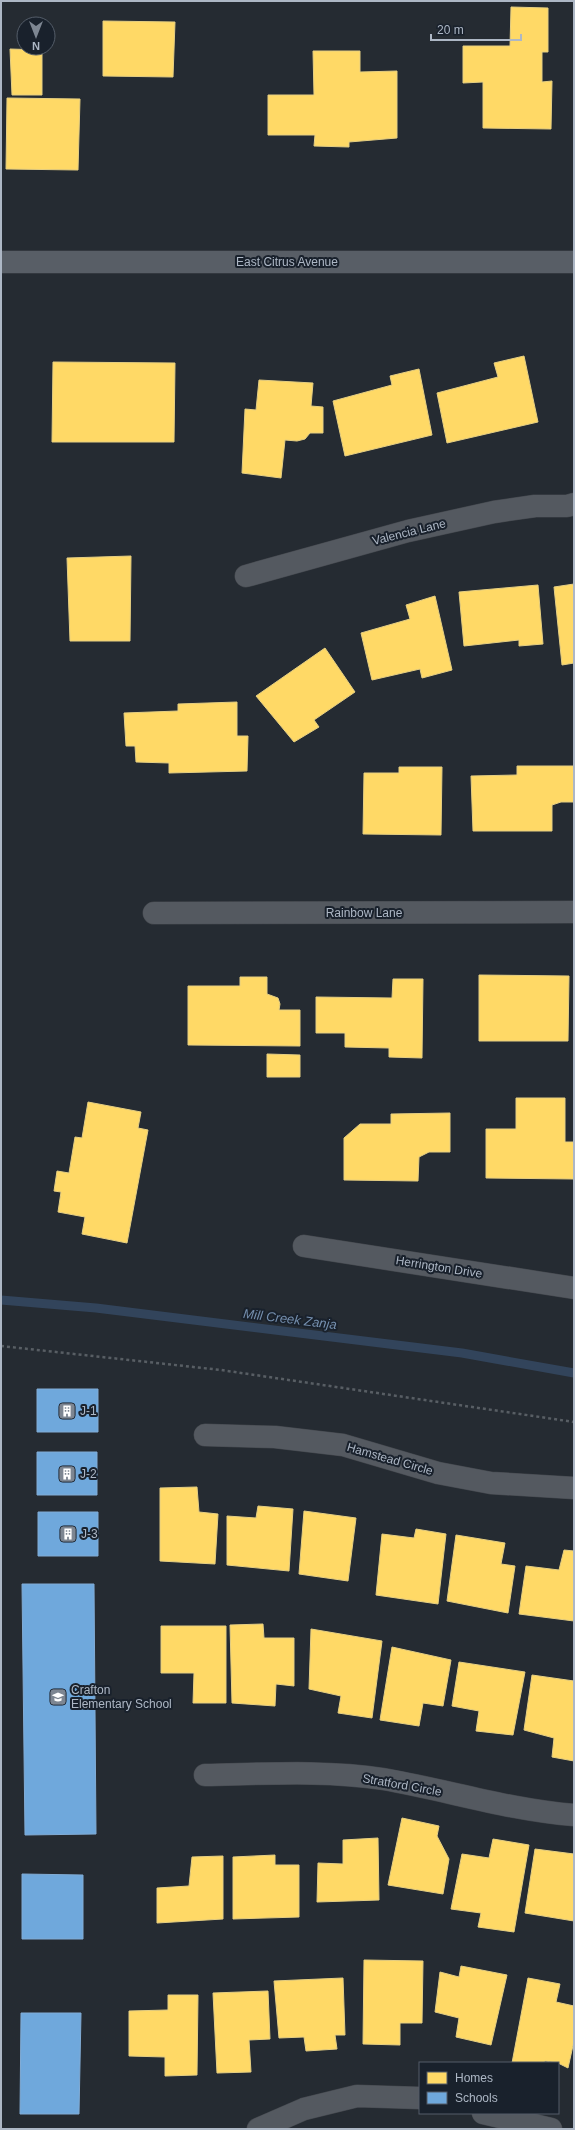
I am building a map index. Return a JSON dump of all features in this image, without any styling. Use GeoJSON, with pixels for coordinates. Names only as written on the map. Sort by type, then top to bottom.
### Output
{"type":"FeatureCollection","features":[{"type":"Feature","properties":{"kind":"street","name":"East Citrus Avenue"},"geometry":{"type":"LineString","coordinates":[[1,262],[574,262]]}},
{"type":"Feature","properties":{"kind":"street","name":"Valencia Lane"},"geometry":{"type":"LineString","coordinates":[[246,576],[408,531],[486,514],[535,506],[568,506],[574,504]]}},
{"type":"Feature","properties":{"kind":"street","name":"Rainbow Lane"},"geometry":{"type":"LineString","coordinates":[[154,914],[574,912]]}},
{"type":"Feature","properties":{"kind":"street","name":"Herrington Drive"},"geometry":{"type":"LineString","coordinates":[[304,1246],[574,1288]]}},
{"type":"Feature","properties":{"kind":"street","name":"Hamstead Circle"},"geometry":{"type":"LineString","coordinates":[[205,1435],[275,1437],[343,1445],[438,1473],[491,1483],[574,1488]]}},
{"type":"Feature","properties":{"kind":"street","name":"Stratford Circle"},"geometry":{"type":"LineString","coordinates":[[205,1776],[317,1774],[382,1779],[486,1801],[574,1815]]}},
{"type":"Feature","properties":{"kind":"street"},"geometry":{"type":"LineString","coordinates":[[258,2129],[304,2109],[357,2096],[419,2098]]}},
{"type":"Feature","properties":{"kind":"street"},"geometry":{"type":"LineString","coordinates":[[487,2114],[551,2129]]}},
{"type":"Feature","properties":{"kind":"path"},"geometry":{"type":"LineString","coordinates":[[1,1346],[221,1370],[574,1422]]}},
{"type":"Feature","properties":{"kind":"building: Homes"},"geometry":{"type":"Polygon","coordinates":[[[511,7],[548,8],[548,52],[542,52],[542,82],[552,81],[551,129],[483,128],[483,82],[463,83],[463,46],[510,46],[511,7]]]}},
{"type":"Feature","properties":{"kind":"building: Homes"},"geometry":{"type":"Polygon","coordinates":[[[103,21],[175,22],[173,77],[103,76],[103,21]]]}},
{"type":"Feature","properties":{"kind":"building: Homes"},"geometry":{"type":"Polygon","coordinates":[[[10,49],[16,49],[16,56],[42,56],[42,95],[12,95],[10,49]]]}},
{"type":"Feature","properties":{"kind":"building: Homes"},"geometry":{"type":"Polygon","coordinates":[[[313,51],[360,51],[360,72],[397,71],[397,138],[349,142],[349,147],[314,146],[315,135],[268,135],[268,95],[314,95],[313,51]]]}},
{"type":"Feature","properties":{"kind":"building: Homes"},"geometry":{"type":"Polygon","coordinates":[[[7,98],[80,99],[78,170],[6,169],[7,98]]]}},
{"type":"Feature","properties":{"kind":"building: Homes"},"geometry":{"type":"Polygon","coordinates":[[[524,356],[538,422],[447,443],[437,393],[498,377],[494,363],[524,356]]]}},
{"type":"Feature","properties":{"kind":"building: Homes"},"geometry":{"type":"Polygon","coordinates":[[[53,362],[175,363],[174,442],[52,442],[53,362]]]}},
{"type":"Feature","properties":{"kind":"building: Homes"},"geometry":{"type":"Polygon","coordinates":[[[419,369],[432,435],[345,456],[333,401],[392,385],[390,376],[419,369]]]}},
{"type":"Feature","properties":{"kind":"building: Homes"},"geometry":{"type":"Polygon","coordinates":[[[259,380],[313,383],[311,406],[323,407],[323,433],[310,433],[305,439],[297,441],[285,440],[281,478],[242,473],[245,409],[256,410],[259,380]]]}},
{"type":"Feature","properties":{"kind":"building: Homes"},"geometry":{"type":"Polygon","coordinates":[[[131,556],[130,641],[70,641],[67,558],[131,556]]]}},
{"type":"Feature","properties":{"kind":"building: Homes"},"geometry":{"type":"Polygon","coordinates":[[[574,584],[574,663],[562,665],[554,587],[574,584]]]}},
{"type":"Feature","properties":{"kind":"building: Homes"},"geometry":{"type":"Polygon","coordinates":[[[538,585],[543,644],[519,646],[519,640],[464,646],[459,592],[538,585]]]}},
{"type":"Feature","properties":{"kind":"building: Homes"},"geometry":{"type":"Polygon","coordinates":[[[435,596],[452,670],[422,678],[420,669],[372,680],[361,633],[410,619],[406,605],[435,596]]]}},
{"type":"Feature","properties":{"kind":"building: Homes"},"geometry":{"type":"Polygon","coordinates":[[[325,648],[355,692],[314,720],[319,727],[294,742],[256,696],[325,648]]]}},
{"type":"Feature","properties":{"kind":"building: Homes"},"geometry":{"type":"Polygon","coordinates":[[[237,702],[237,736],[248,736],[247,771],[169,773],[169,763],[136,762],[135,746],[126,746],[124,713],[178,711],[178,704],[237,702]]]}},
{"type":"Feature","properties":{"kind":"building: Homes"},"geometry":{"type":"Polygon","coordinates":[[[517,766],[574,766],[574,802],[561,802],[552,805],[552,831],[473,831],[471,776],[517,775],[517,766]]]}},
{"type":"Feature","properties":{"kind":"building: Homes"},"geometry":{"type":"Polygon","coordinates":[[[399,767],[442,767],[441,835],[363,834],[364,773],[399,773],[399,767]]]}},
{"type":"Feature","properties":{"kind":"building: Homes"},"geometry":{"type":"Polygon","coordinates":[[[479,975],[569,976],[568,1041],[479,1041],[479,975]]]}},
{"type":"Feature","properties":{"kind":"building: Homes"},"geometry":{"type":"Polygon","coordinates":[[[240,977],[267,977],[267,994],[278,998],[280,1004],[279,1010],[300,1010],[300,1046],[188,1045],[188,986],[240,986],[240,977]]]}},
{"type":"Feature","properties":{"kind":"building: Homes"},"geometry":{"type":"Polygon","coordinates":[[[393,979],[423,979],[422,1058],[389,1057],[389,1048],[345,1047],[345,1033],[316,1033],[316,997],[392,998],[393,979]]]}},
{"type":"Feature","properties":{"kind":"building: Homes"},"geometry":{"type":"Polygon","coordinates":[[[267,1054],[300,1055],[300,1077],[267,1077],[267,1054]]]}},
{"type":"Feature","properties":{"kind":"building: Homes"},"geometry":{"type":"Polygon","coordinates":[[[516,1098],[565,1098],[565,1142],[574,1142],[574,1179],[486,1178],[486,1129],[516,1129],[516,1098]]]}},
{"type":"Feature","properties":{"kind":"building: Homes"},"geometry":{"type":"Polygon","coordinates":[[[88,1102],[141,1112],[138,1128],[148,1130],[127,1243],[82,1234],[85,1217],[58,1212],[61,1192],[54,1191],[57,1171],[69,1173],[75,1137],[82,1138],[88,1102]]]}},
{"type":"Feature","properties":{"kind":"building: Homes"},"geometry":{"type":"Polygon","coordinates":[[[450,1113],[450,1152],[429,1152],[419,1157],[418,1181],[344,1180],[344,1138],[360,1124],[391,1124],[391,1114],[450,1113]]]}},
{"type":"Feature","properties":{"kind":"building: Homes"},"geometry":{"type":"Polygon","coordinates":[[[197,1487],[199,1512],[218,1514],[215,1564],[160,1561],[160,1488],[197,1487]]]}},
{"type":"Feature","properties":{"kind":"building: Homes"},"geometry":{"type":"Polygon","coordinates":[[[258,1506],[293,1509],[289,1571],[227,1565],[227,1516],[256,1518],[258,1506]]]}},
{"type":"Feature","properties":{"kind":"building: Homes"},"geometry":{"type":"Polygon","coordinates":[[[304,1511],[356,1518],[348,1581],[299,1574],[304,1511]]]}},
{"type":"Feature","properties":{"kind":"building: Homes"},"geometry":{"type":"Polygon","coordinates":[[[416,1529],[446,1534],[438,1604],[376,1595],[382,1534],[414,1538],[416,1529]]]}},
{"type":"Feature","properties":{"kind":"building: Homes"},"geometry":{"type":"Polygon","coordinates":[[[456,1535],[505,1543],[501,1564],[515,1566],[508,1613],[447,1601],[456,1535]]]}},
{"type":"Feature","properties":{"kind":"building: Homes"},"geometry":{"type":"Polygon","coordinates":[[[564,1550],[574,1551],[574,1621],[519,1614],[526,1566],[559,1570],[564,1550]]]}},
{"type":"Feature","properties":{"kind":"building: Homes"},"geometry":{"type":"Polygon","coordinates":[[[263,1624],[264,1638],[294,1638],[294,1686],[276,1684],[275,1706],[232,1703],[230,1625],[263,1624]]]}},
{"type":"Feature","properties":{"kind":"building: Homes"},"geometry":{"type":"Polygon","coordinates":[[[161,1626],[226,1626],[226,1703],[193,1703],[194,1673],[161,1673],[161,1626]]]}},
{"type":"Feature","properties":{"kind":"building: Homes"},"geometry":{"type":"Polygon","coordinates":[[[311,1629],[382,1641],[372,1718],[338,1713],[341,1696],[309,1689],[311,1629]]]}},
{"type":"Feature","properties":{"kind":"building: Homes"},"geometry":{"type":"Polygon","coordinates":[[[392,1647],[451,1660],[443,1706],[423,1703],[419,1726],[380,1720],[392,1647]]]}},
{"type":"Feature","properties":{"kind":"building: Homes"},"geometry":{"type":"Polygon","coordinates":[[[459,1662],[525,1672],[513,1735],[476,1731],[479,1711],[452,1706],[459,1662]]]}},
{"type":"Feature","properties":{"kind":"building: Homes"},"geometry":{"type":"Polygon","coordinates":[[[532,1675],[574,1681],[574,1761],[552,1757],[554,1738],[524,1730],[532,1675]]]}},
{"type":"Feature","properties":{"kind":"building: Homes"},"geometry":{"type":"Polygon","coordinates":[[[402,1818],[439,1826],[437,1836],[449,1859],[443,1894],[388,1885],[402,1818]]]}},
{"type":"Feature","properties":{"kind":"building: Homes"},"geometry":{"type":"Polygon","coordinates":[[[378,1838],[379,1900],[317,1902],[318,1863],[343,1864],[343,1840],[378,1838]]]}},
{"type":"Feature","properties":{"kind":"building: Homes"},"geometry":{"type":"Polygon","coordinates":[[[493,1839],[529,1845],[514,1932],[478,1927],[481,1913],[451,1909],[462,1854],[489,1858],[493,1839]]]}},
{"type":"Feature","properties":{"kind":"building: Homes"},"geometry":{"type":"Polygon","coordinates":[[[535,1849],[574,1854],[574,1921],[525,1913],[535,1849]]]}},
{"type":"Feature","properties":{"kind":"building: Homes"},"geometry":{"type":"Polygon","coordinates":[[[275,1855],[275,1865],[299,1865],[299,1917],[233,1919],[233,1857],[275,1855]]]}},
{"type":"Feature","properties":{"kind":"building: Homes"},"geometry":{"type":"Polygon","coordinates":[[[223,1856],[223,1919],[157,1923],[157,1888],[189,1886],[192,1857],[223,1856]]]}},
{"type":"Feature","properties":{"kind":"building: Homes"},"geometry":{"type":"Polygon","coordinates":[[[364,1960],[423,1961],[422,2023],[400,2023],[400,2045],[363,2044],[364,1960]]]}},
{"type":"Feature","properties":{"kind":"building: Homes"},"geometry":{"type":"Polygon","coordinates":[[[461,1966],[507,1975],[491,2045],[456,2037],[459,2018],[435,2012],[440,1972],[459,1977],[461,1966]]]}},
{"type":"Feature","properties":{"kind":"building: Homes"},"geometry":{"type":"Polygon","coordinates":[[[343,1978],[345,2035],[335,2035],[337,2049],[306,2051],[304,2037],[279,2038],[274,1981],[343,1978]]]}},
{"type":"Feature","properties":{"kind":"building: Homes"},"geometry":{"type":"Polygon","coordinates":[[[528,1978],[560,1984],[556,2002],[574,2006],[574,2041],[568,2068],[559,2064],[559,2062],[512,2062],[528,1978]]]}},
{"type":"Feature","properties":{"kind":"building: Homes"},"geometry":{"type":"Polygon","coordinates":[[[268,1991],[270,2039],[249,2040],[251,2072],[217,2073],[213,1993],[268,1991]]]}},
{"type":"Feature","properties":{"kind":"building: Homes"},"geometry":{"type":"Polygon","coordinates":[[[168,1995],[198,1995],[197,2075],[165,2076],[165,2057],[129,2056],[129,2011],[168,2010],[168,1995]]]}},
{"type":"Feature","properties":{"kind":"building: Schools","name":"J-1"},"geometry":{"type":"Polygon","coordinates":[[[37,1389],[98,1389],[98,1432],[37,1432],[37,1389]]]}},
{"type":"Feature","properties":{"kind":"building: Schools","name":"J-2"},"geometry":{"type":"Polygon","coordinates":[[[37,1452],[97,1452],[97,1495],[37,1495],[37,1452]]]}},
{"type":"Feature","properties":{"kind":"building: Schools","name":"J-3"},"geometry":{"type":"Polygon","coordinates":[[[38,1512],[98,1512],[98,1556],[38,1556],[38,1512]]]}},
{"type":"Feature","properties":{"kind":"building: Schools"},"geometry":{"type":"Polygon","coordinates":[[[22,1584],[94,1584],[96,1834],[25,1835],[22,1584]]]}},
{"type":"Feature","properties":{"kind":"building: Schools"},"geometry":{"type":"Polygon","coordinates":[[[22,1874],[83,1875],[83,1939],[22,1939],[22,1874]]]}},
{"type":"Feature","properties":{"kind":"building: Schools"},"geometry":{"type":"Polygon","coordinates":[[[21,2013],[81,2013],[79,2114],[20,2114],[21,2013]]]}},
{"type":"Feature","properties":{"kind":"waterway","name":"Mill Creek Zanja"},"geometry":{"type":"LineString","coordinates":[[1,1300],[96,1308],[462,1353],[574,1373]]}},
{"type":"Feature","properties":{"kind":"place","name":"J-1"},"geometry":{"type":"Point","coordinates":[67,1411]}},
{"type":"Feature","properties":{"kind":"place","name":"J-2"},"geometry":{"type":"Point","coordinates":[67,1474]}},
{"type":"Feature","properties":{"kind":"place","name":"J-3"},"geometry":{"type":"Point","coordinates":[68,1534]}},
{"type":"Feature","properties":{"kind":"place","name":"Crafton Elementary School"},"geometry":{"type":"Point","coordinates":[58,1697]}}]}
